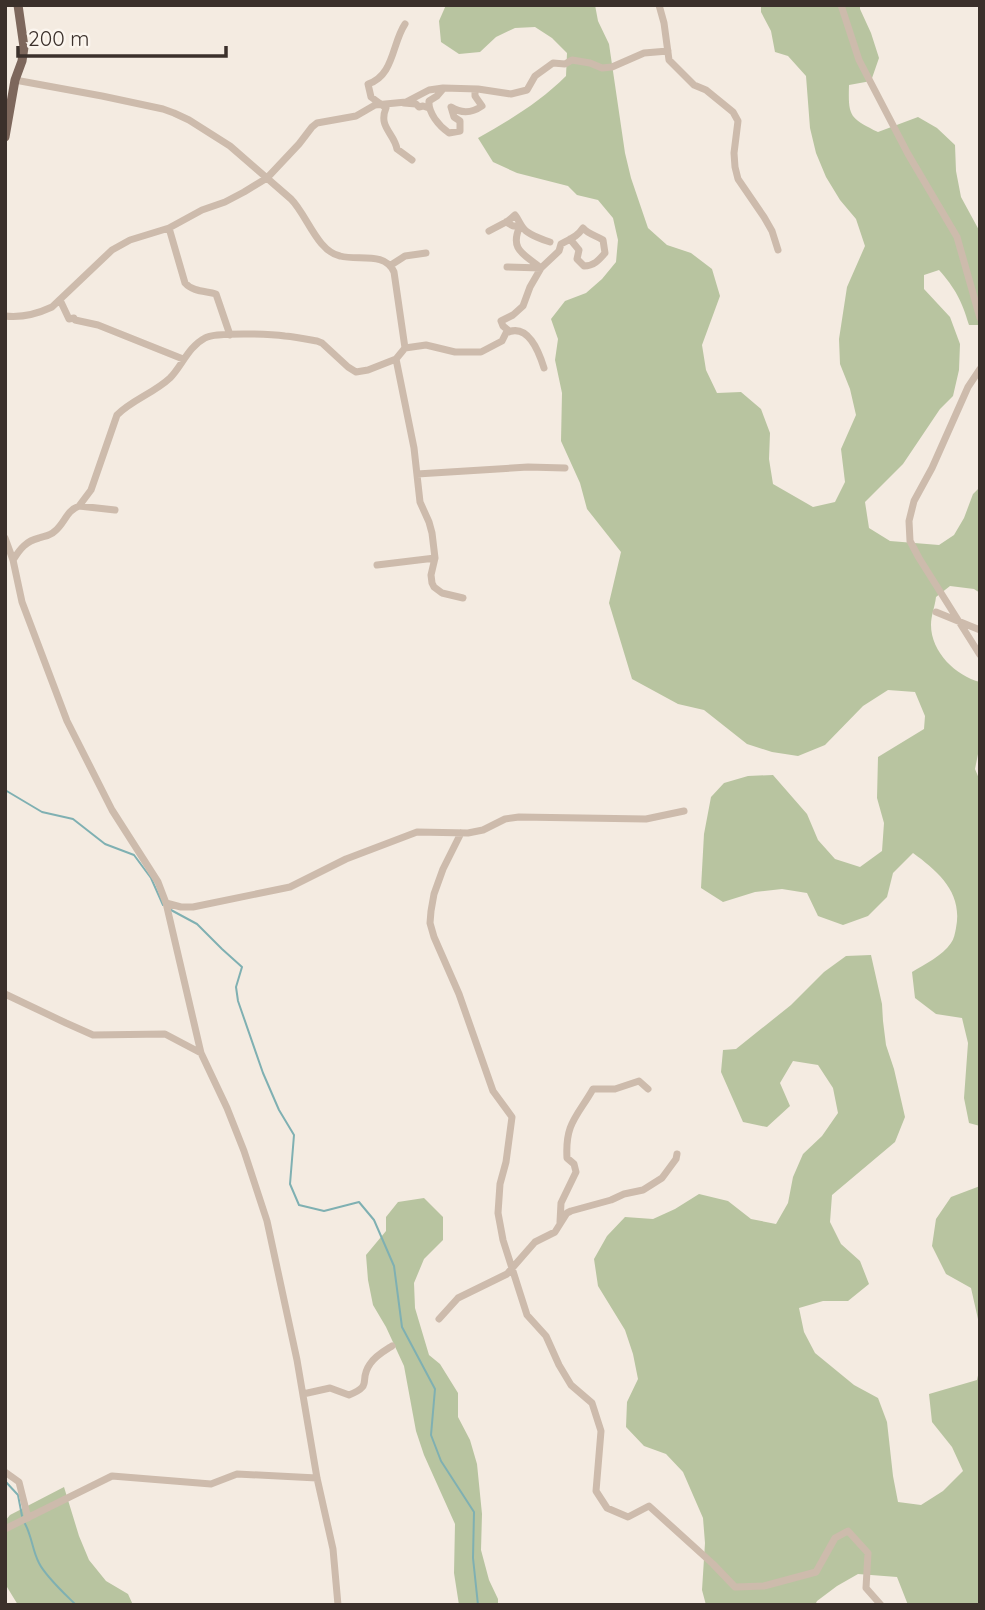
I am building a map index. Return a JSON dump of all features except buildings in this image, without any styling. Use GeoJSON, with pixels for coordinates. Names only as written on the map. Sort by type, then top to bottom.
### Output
{"type":"FeatureCollection","features":[{"type":"Feature","properties":{"kind":"main road"},"geometry":{"type":"LineString","coordinates":[[5,137],[24,47],[18,5]]}},
{"type":"Feature","properties":{"kind":"street"},"geometry":{"type":"LineString","coordinates":[[659,5],[669,60],[694,85],[706,90],[733,112],[738,121],[734,153],[738,179],[772,231],[778,250]]}},
{"type":"Feature","properties":{"kind":"street"},"geometry":{"type":"LineString","coordinates":[[841,5],[859,60],[908,154],[957,237],[980,318]]}},
{"type":"Feature","properties":{"kind":"street"},"geometry":{"type":"LineString","coordinates":[[405,24],[395,42],[395,52],[390,63],[377,81],[368,84],[372,97],[386,108],[382,119],[389,135],[396,143],[397,149],[411,160]]}},
{"type":"Feature","properties":{"kind":"street"},"geometry":{"type":"LineString","coordinates":[[5,316],[18,317],[40,313],[52,307],[112,250],[130,240],[169,228],[202,209],[225,202],[267,178],[317,123],[356,116],[375,105],[406,102],[429,90],[475,89],[511,94],[527,90],[535,76],[553,64],[565,64],[572,60],[612,68],[644,53],[668,51]]}},
{"type":"Feature","properties":{"kind":"street"},"geometry":{"type":"LineString","coordinates":[[15,80],[163,109],[189,120],[230,146],[299,207],[313,233],[332,252],[339,256],[369,258],[391,265],[405,348]]}},
{"type":"Feature","properties":{"kind":"street"},"geometry":{"type":"LineString","coordinates":[[443,88],[429,101],[429,108],[449,133],[460,131],[460,121],[454,117],[452,107],[468,112],[482,106],[475,96],[475,89]]}},
{"type":"Feature","properties":{"kind":"street"},"geometry":{"type":"LineString","coordinates":[[400,102],[429,108]]}},
{"type":"Feature","properties":{"kind":"street"},"geometry":{"type":"LineString","coordinates":[[489,231],[514,215],[523,229],[550,242]]}},
{"type":"Feature","properties":{"kind":"street"},"geometry":{"type":"LineString","coordinates":[[506,222],[520,226],[515,236],[517,248],[541,268]]}},
{"type":"Feature","properties":{"kind":"street"},"geometry":{"type":"LineString","coordinates":[[169,228],[188,287],[216,294],[230,335]]}},
{"type":"Feature","properties":{"kind":"street"},"geometry":{"type":"LineString","coordinates":[[509,331],[501,321],[523,306],[541,268],[559,251],[561,244],[570,239],[575,238],[583,228],[603,240],[605,253],[595,263],[584,266],[577,259],[579,250],[570,239]]}},
{"type":"Feature","properties":{"kind":"street"},"geometry":{"type":"LineString","coordinates":[[391,265],[405,256],[426,253]]}},
{"type":"Feature","properties":{"kind":"street"},"geometry":{"type":"LineString","coordinates":[[507,267],[541,268]]}},
{"type":"Feature","properties":{"kind":"street"},"geometry":{"type":"LineString","coordinates":[[60,300],[69,319],[98,325],[183,359]]}},
{"type":"Feature","properties":{"kind":"street"},"geometry":{"type":"LineString","coordinates":[[13,560],[26,543],[57,530],[69,511],[79,506],[91,490],[117,415],[170,378],[183,359],[207,337],[286,335],[317,341],[356,372],[396,359],[405,348],[426,345],[456,352],[481,352],[502,341],[506,333],[514,330],[531,339],[544,368]]}},
{"type":"Feature","properties":{"kind":"street"},"geometry":{"type":"LineString","coordinates":[[396,359],[420,502],[429,522],[435,558],[431,575],[433,585],[447,595],[463,597]]}},
{"type":"Feature","properties":{"kind":"street"},"geometry":{"type":"LineString","coordinates":[[980,369],[968,387],[932,468],[914,501],[909,521],[910,541],[980,655]]}},
{"type":"Feature","properties":{"kind":"street"},"geometry":{"type":"LineString","coordinates":[[417,474],[528,467],[565,468]]}},
{"type":"Feature","properties":{"kind":"street"},"geometry":{"type":"LineString","coordinates":[[79,506],[115,510]]}},
{"type":"Feature","properties":{"kind":"street"},"geometry":{"type":"LineString","coordinates":[[5,538],[22,602],[67,721],[112,810],[158,882],[167,907],[201,1053],[244,1150],[267,1222],[297,1360],[317,1478],[333,1549],[338,1605]]}},
{"type":"Feature","properties":{"kind":"street"},"geometry":{"type":"LineString","coordinates":[[377,565],[435,558]]}},
{"type":"Feature","properties":{"kind":"street"},"geometry":{"type":"LineString","coordinates":[[936,612],[980,630]]}},
{"type":"Feature","properties":{"kind":"street"},"geometry":{"type":"LineString","coordinates":[[167,907],[193,907],[280,890],[303,882],[346,859],[417,832],[461,833],[483,830],[505,819],[519,817],[646,819],[684,811]]}},
{"type":"Feature","properties":{"kind":"street"},"geometry":{"type":"LineString","coordinates":[[461,833],[434,894],[430,923],[459,994],[493,1091],[512,1118],[500,1184],[498,1213],[512,1270],[527,1315],[546,1336],[571,1385],[592,1403],[601,1431],[596,1492],[607,1508],[628,1517],[649,1506],[735,1587],[764,1586],[816,1572],[835,1538],[848,1531],[868,1553],[866,1588],[881,1605]]}},
{"type":"Feature","properties":{"kind":"street"},"geometry":{"type":"LineString","coordinates":[[5,994],[93,1034],[165,1034],[201,1053]]}},
{"type":"Feature","properties":{"kind":"street"},"geometry":{"type":"LineString","coordinates":[[559,1226],[561,1203],[576,1172],[574,1164],[567,1158],[566,1144],[574,1118],[593,1089],[615,1089],[639,1080],[648,1089]]}},
{"type":"Feature","properties":{"kind":"street"},"geometry":{"type":"LineString","coordinates":[[439,1319],[458,1298],[512,1270],[535,1242],[555,1232],[571,1211],[643,1190],[662,1178],[677,1154]]}},
{"type":"Feature","properties":{"kind":"street"},"geometry":{"type":"LineString","coordinates":[[303,1394],[330,1388],[349,1395],[361,1390],[370,1364],[392,1346]]}},
{"type":"Feature","properties":{"kind":"street"},"geometry":{"type":"LineString","coordinates":[[5,1472],[19,1482],[28,1518]]}},
{"type":"Feature","properties":{"kind":"street"},"geometry":{"type":"LineString","coordinates":[[5,1530],[112,1476],[211,1484],[237,1474],[317,1478]]}},
{"type":"Feature","properties":{"kind":"green space"},"geometry":{"type":"Polygon","coordinates":[[[446,5],[595,5],[598,21],[609,44],[625,153],[648,228],[667,245],[691,253],[712,269],[720,296],[702,345],[706,370],[717,393],[741,392],[761,409],[770,433],[769,459],[773,484],[813,507],[835,502],[845,482],[841,449],[856,415],[840,364],[839,339],[847,287],[865,246],[856,219],[826,177],[816,153],[810,128],[806,76],[788,56],[775,52],[771,31],[761,12],[761,5],[860,5],[879,58],[871,81],[849,85],[849,104],[853,115],[878,132],[918,117],[937,128],[955,145],[961,197],[980,232],[980,325],[969,325],[957,295],[939,270],[924,275],[924,289],[950,317],[960,344],[959,370],[953,396],[940,409],[903,464],[865,502],[869,528],[890,541],[939,545],[954,535],[973,494],[980,487],[980,593],[974,589],[950,586],[936,597],[931,625],[935,644],[946,661],[962,674],[980,682],[980,744],[975,769],[980,781],[980,1126],[969,1123],[964,1098],[968,1043],[962,1018],[936,1014],[915,998],[912,972],[947,948],[953,940],[956,928],[956,904],[952,894],[947,884],[932,868],[913,853],[893,873],[887,897],[868,916],[843,925],[818,916],[807,893],[782,889],[755,892],[723,902],[701,888],[704,834],[711,797],[724,783],[748,776],[773,775],[807,814],[818,840],[835,859],[860,867],[882,851],[884,823],[877,798],[878,757],[924,729],[925,716],[915,692],[888,690],[863,706],[825,745],[798,756],[747,744],[704,710],[678,704],[632,679],[609,603],[621,552],[587,509],[580,483],[561,441],[562,393],[555,360],[558,339],[551,319],[565,301],[586,293],[616,262],[618,240],[613,218],[598,200],[577,195],[568,186],[517,173],[493,162],[478,138],[524,110],[566,76],[567,53],[552,38],[535,27],[515,28],[496,37],[480,52],[459,54],[441,42],[439,21],[446,5]]]}},
{"type":"Feature","properties":{"kind":"green space"},"geometry":{"type":"Polygon","coordinates":[[[871,955],[882,1004],[886,1045],[905,1117],[895,1142],[832,1195],[830,1222],[841,1244],[860,1261],[869,1284],[848,1301],[823,1301],[799,1308],[804,1332],[815,1353],[854,1385],[878,1398],[887,1422],[898,1502],[921,1505],[943,1491],[963,1471],[952,1447],[932,1422],[929,1394],[977,1380],[980,1366],[980,1605],[908,1605],[897,1577],[858,1574],[837,1586],[815,1605],[706,1605],[702,1590],[705,1543],[703,1518],[683,1472],[666,1454],[644,1446],[626,1427],[627,1402],[638,1379],[625,1330],[598,1286],[594,1259],[607,1236],[625,1217],[653,1219],[699,1194],[728,1201],[751,1219],[776,1224],[788,1203],[793,1177],[803,1154],[822,1136],[838,1113],[833,1088],[818,1065],[793,1061],[780,1083],[790,1106],[767,1127],[743,1122],[721,1072],[723,1050],[736,1049],[846,956],[871,955]]]}},
{"type":"Feature","properties":{"kind":"green space"},"geometry":{"type":"Polygon","coordinates":[[[980,1186],[980,1328],[971,1288],[946,1274],[932,1246],[936,1219],[951,1197],[980,1186]]]}},
{"type":"Feature","properties":{"kind":"green space"},"geometry":{"type":"Polygon","coordinates":[[[424,1198],[443,1217],[443,1240],[424,1259],[414,1283],[415,1308],[429,1355],[440,1364],[458,1393],[458,1417],[470,1440],[477,1464],[482,1514],[481,1550],[498,1605],[459,1605],[454,1573],[455,1524],[424,1455],[416,1431],[404,1366],[373,1305],[368,1280],[366,1255],[386,1231],[386,1217],[398,1202],[424,1198]]]}},
{"type":"Feature","properties":{"kind":"green space"},"geometry":{"type":"Polygon","coordinates":[[[64,1487],[89,1560],[106,1581],[128,1594],[133,1605],[18,1605],[7,1587],[5,1521],[10,1515],[64,1487]]]}},
{"type":"Feature","properties":{"kind":"waterway"},"geometry":{"type":"LineString","coordinates":[[5,790],[42,812],[73,819],[105,844],[134,855],[151,878],[163,905]]}},
{"type":"Feature","properties":{"kind":"waterway"},"geometry":{"type":"LineString","coordinates":[[171,910],[197,924],[242,967],[236,987],[238,1001],[263,1073],[279,1110],[294,1135],[290,1184],[299,1205],[324,1211],[359,1202],[374,1220],[394,1266],[402,1327],[435,1389],[431,1435],[441,1461],[474,1512],[473,1558],[478,1605]]}},
{"type":"Feature","properties":{"kind":"waterway"},"geometry":{"type":"LineString","coordinates":[[5,1481],[18,1495],[22,1516]]}},
{"type":"Feature","properties":{"kind":"waterway"},"geometry":{"type":"LineString","coordinates":[[24,1522],[42,1568],[76,1605]]}}]}
